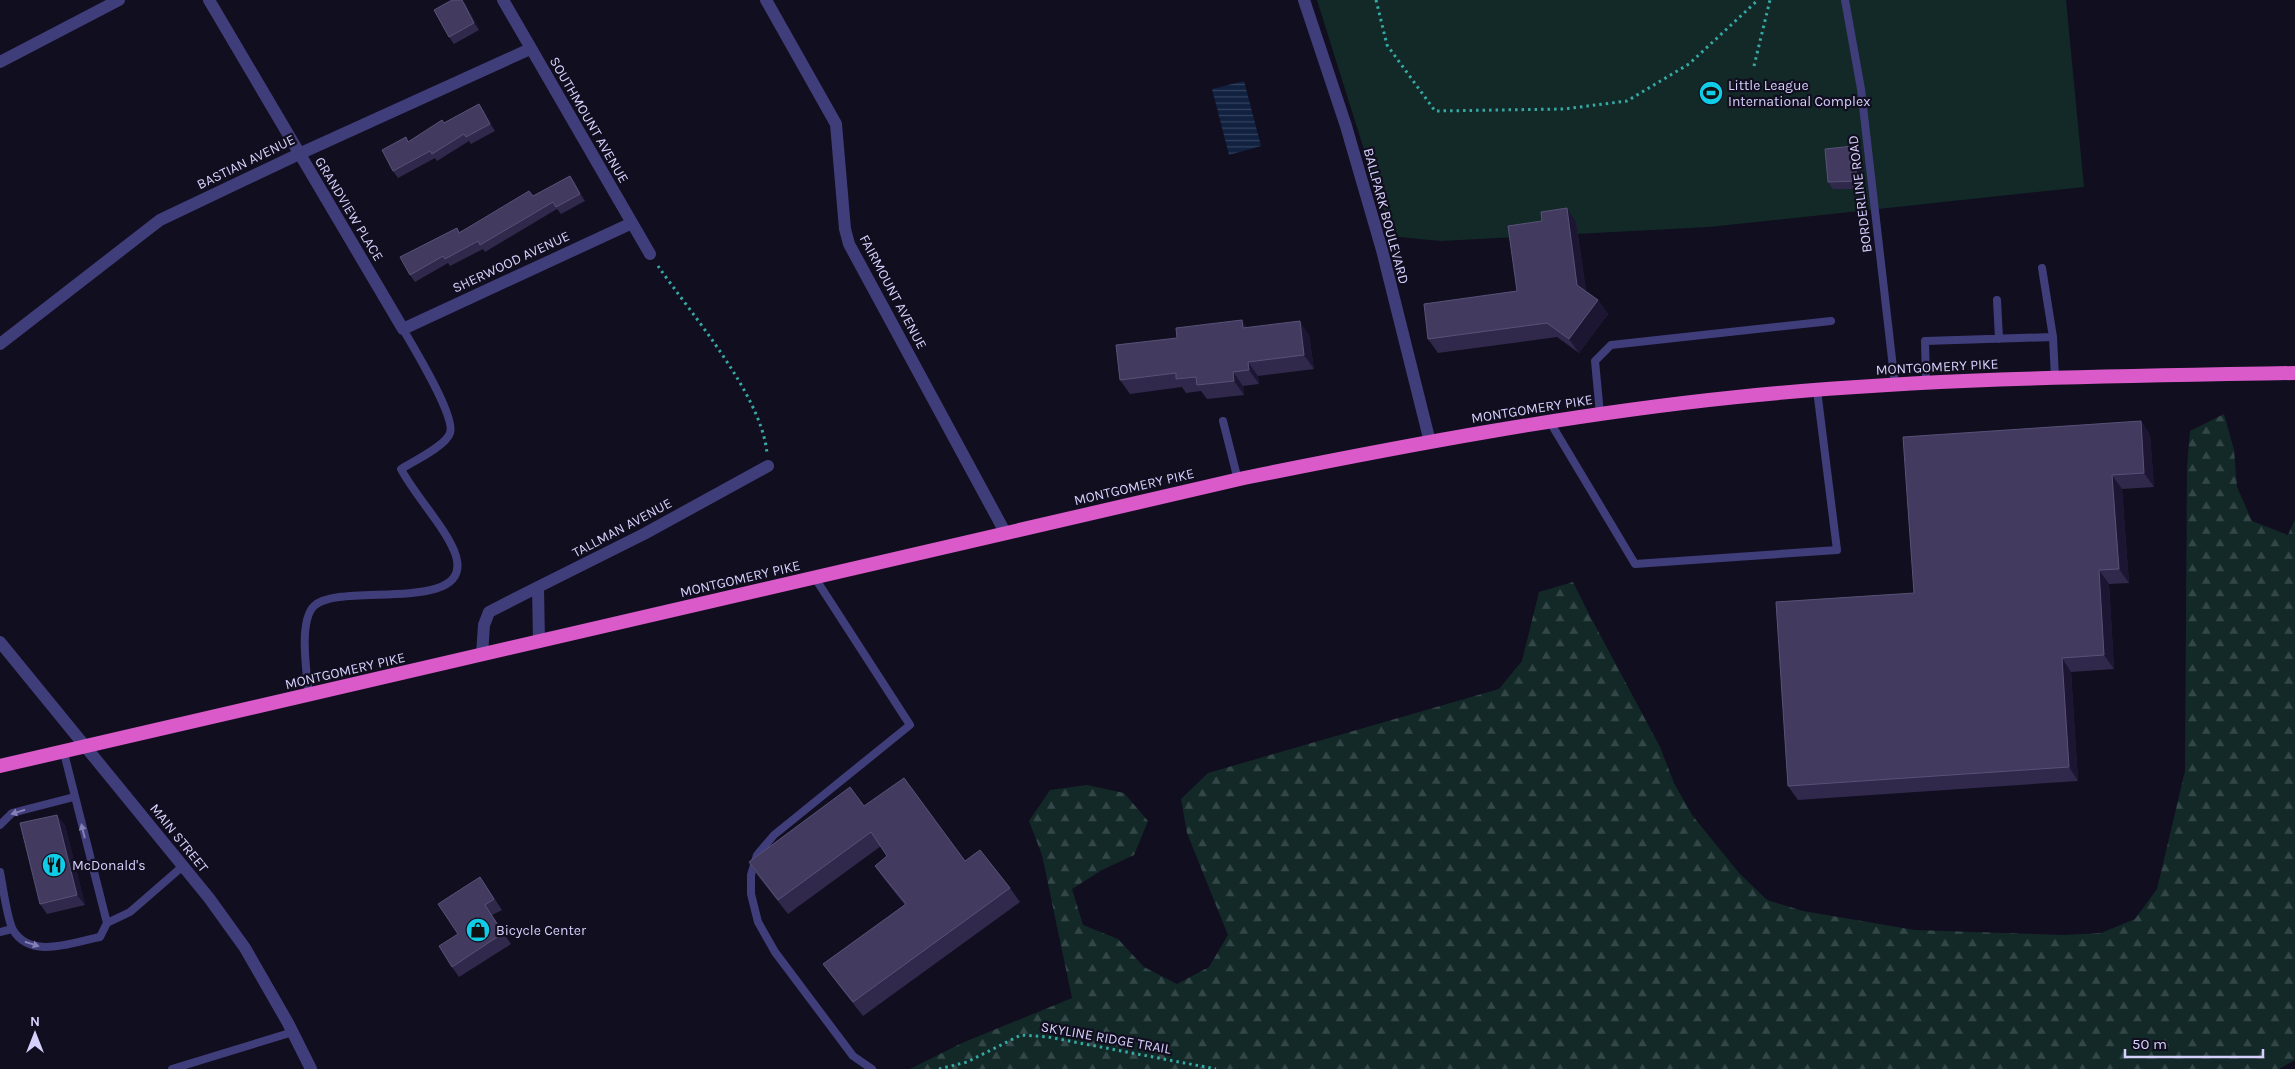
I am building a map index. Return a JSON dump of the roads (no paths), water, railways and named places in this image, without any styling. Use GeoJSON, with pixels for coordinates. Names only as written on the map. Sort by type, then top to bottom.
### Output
{"type":"FeatureCollection","features":[{"type":"Feature","properties":{"kind":"highway","name":"MONTGOMERY PIKE"},"geometry":{"type":"LineString","coordinates":[[0,766],[86,748],[1238,480],[1430,442],[1600,414],[1738,397],[1817,390],[1926,383],[2055,378],[2295,373]]}},
{"type":"Feature","properties":{"kind":"street"},"geometry":{"type":"LineString","coordinates":[[0,62],[120,0]]}},
{"type":"Feature","properties":{"kind":"street","name":"GRANDVIEW PLACE"},"geometry":{"type":"LineString","coordinates":[[209,0],[403,329]]}},
{"type":"Feature","properties":{"kind":"street","name":"SOUTHMOUNT AVENUE"},"geometry":{"type":"LineString","coordinates":[[503,0],[650,254]]}},
{"type":"Feature","properties":{"kind":"street","name":"FAIRMOUNT AVENUE"},"geometry":{"type":"LineString","coordinates":[[766,0],[836,124],[845,229],[849,244],[1006,534]]}},
{"type":"Feature","properties":{"kind":"street","name":"BALLPARK BOULEVARD"},"geometry":{"type":"LineString","coordinates":[[1304,0],[1346,126],[1382,250],[1430,442]]}},
{"type":"Feature","properties":{"kind":"street","name":"BASTIAN AVENUE"},"geometry":{"type":"LineString","coordinates":[[0,344],[160,220],[299,154],[530,49]]}},
{"type":"Feature","properties":{"kind":"street","name":"SHERWOOD AVENUE"},"geometry":{"type":"LineString","coordinates":[[403,329],[632,223]]}},
{"type":"Feature","properties":{"kind":"street","name":"TALLMAN AVENUE"},"geometry":{"type":"LineString","coordinates":[[482,656],[484,625],[489,612],[644,534],[768,466]]}},
{"type":"Feature","properties":{"kind":"street"},"geometry":{"type":"LineString","coordinates":[[538,587],[539,642]]}},
{"type":"Feature","properties":{"kind":"street","name":"MAIN STREET"},"geometry":{"type":"LineString","coordinates":[[0,642],[183,866],[245,948],[311,1069]]}},
{"type":"Feature","properties":{"kind":"lane","name":"BORDERLINE ROAD"},"geometry":{"type":"LineString","coordinates":[[1845,0],[1861,88],[1895,385]]}},
{"type":"Feature","properties":{"kind":"lane"},"geometry":{"type":"LineString","coordinates":[[2042,268],[2052,337],[2055,378]]}},
{"type":"Feature","properties":{"kind":"lane"},"geometry":{"type":"LineString","coordinates":[[1997,300],[2000,339]]}},
{"type":"Feature","properties":{"kind":"lane"},"geometry":{"type":"LineString","coordinates":[[1600,414],[1595,361],[1611,345],[1831,321]]}},
{"type":"Feature","properties":{"kind":"lane"},"geometry":{"type":"LineString","coordinates":[[309,696],[305,630],[314,606],[322,601],[344,597],[432,592],[446,585],[454,576],[457,566],[455,555],[448,542],[410,488],[401,469],[444,442],[450,434],[451,425],[448,413],[437,391],[403,329]]}},
{"type":"Feature","properties":{"kind":"lane"},"geometry":{"type":"LineString","coordinates":[[1926,383],[1925,341],[2052,337]]}},
{"type":"Feature","properties":{"kind":"lane"},"geometry":{"type":"LineString","coordinates":[[1550,422],[1635,564],[1837,550],[1817,390]]}},
{"type":"Feature","properties":{"kind":"lane"},"geometry":{"type":"LineString","coordinates":[[1222,421],[1238,480]]}},
{"type":"Feature","properties":{"kind":"lane"},"geometry":{"type":"LineString","coordinates":[[815,578],[910,725],[774,835],[757,855],[751,875],[751,894],[758,922],[775,952],[853,1056],[872,1069]]}},
{"type":"Feature","properties":{"kind":"lane"},"geometry":{"type":"LineString","coordinates":[[64,753],[107,923]]}},
{"type":"Feature","properties":{"kind":"lane"},"geometry":{"type":"LineString","coordinates":[[0,825],[12,813],[74,797]]}},
{"type":"Feature","properties":{"kind":"lane"},"geometry":{"type":"LineString","coordinates":[[0,872],[12,929],[27,944],[49,948],[100,936],[107,923],[130,912],[183,866]]}},
{"type":"Feature","properties":{"kind":"lane"},"geometry":{"type":"LineString","coordinates":[[0,932],[12,929]]}},
{"type":"Feature","properties":{"kind":"lane"},"geometry":{"type":"LineString","coordinates":[[172,1069],[292,1032]]}},
{"type":"Feature","properties":{"kind":"water"},"geometry":{"type":"Polygon","coordinates":[[[1244,81],[1261,146],[1229,155],[1212,89],[1244,81]]]}},
{"type":"Feature","properties":{"kind":"place","name":"Little League International Complex"},"geometry":{"type":"Point","coordinates":[1711,93]}},
{"type":"Feature","properties":{"kind":"place","name":"McDonald's"},"geometry":{"type":"Point","coordinates":[54,865]}},
{"type":"Feature","properties":{"kind":"place","name":"Bicycle Center"},"geometry":{"type":"Point","coordinates":[478,930]}}]}
